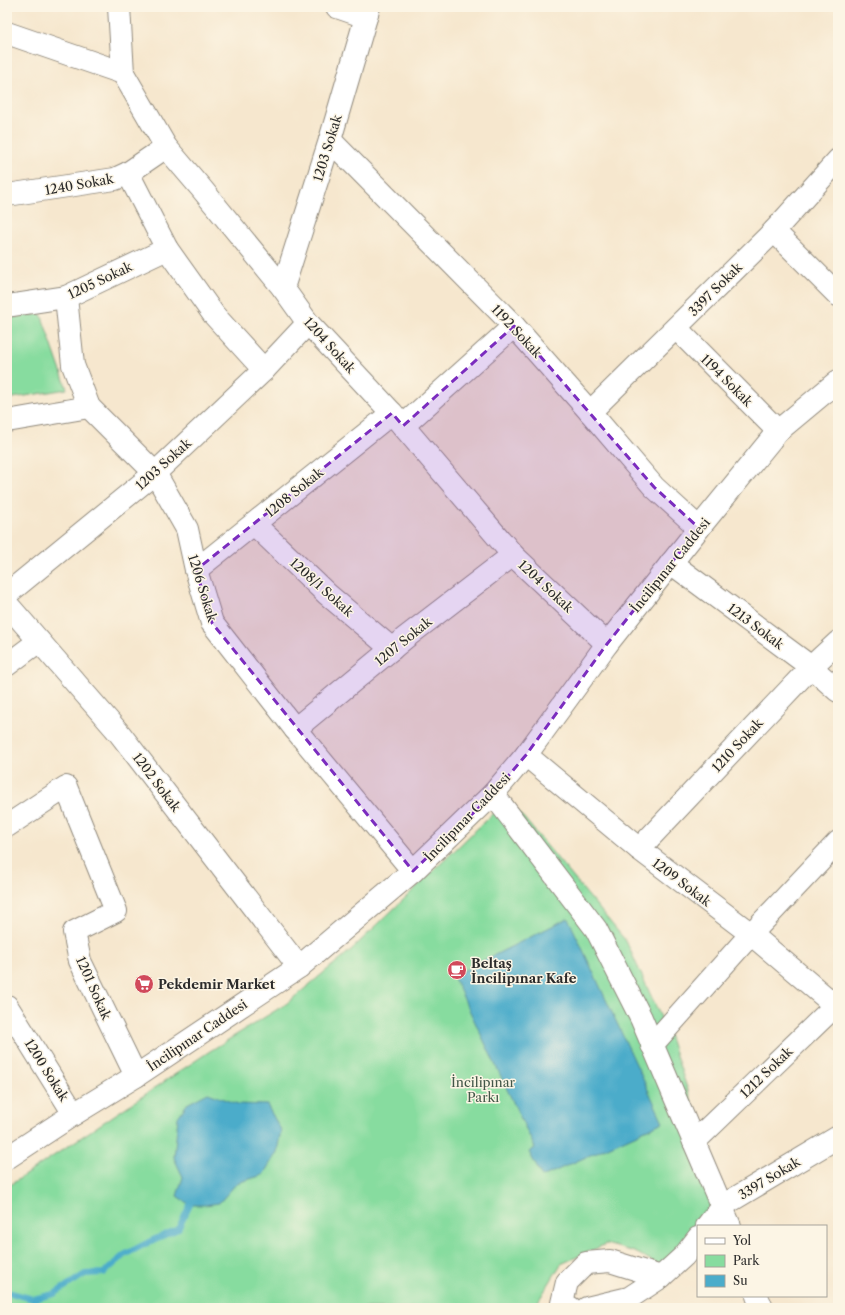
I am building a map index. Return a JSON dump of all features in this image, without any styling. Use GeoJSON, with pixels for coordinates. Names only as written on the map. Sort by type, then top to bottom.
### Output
{"type":"FeatureCollection","features":[{"type":"Feature","properties":{"kind":"street","name":"1204 Sokak"},"geometry":{"type":"LineString","coordinates":[[119,7],[123,73],[166,147],[283,288],[308,323],[398,419],[513,555],[607,644]]}},
{"type":"Feature","properties":{"kind":"street"},"geometry":{"type":"LineString","coordinates":[[337,7],[367,12]]}},
{"type":"Feature","properties":{"kind":"street","name":"1203 Sokak"},"geometry":{"type":"LineString","coordinates":[[283,288],[330,140],[367,12]]}},
{"type":"Feature","properties":{"kind":"street"},"geometry":{"type":"LineString","coordinates":[[7,33],[123,73]]}},
{"type":"Feature","properties":{"kind":"street","name":"1192 Sokak"},"geometry":{"type":"LineString","coordinates":[[330,140],[514,326],[654,487],[699,528]]}},
{"type":"Feature","properties":{"kind":"street","name":"1240 Sokak"},"geometry":{"type":"LineString","coordinates":[[7,196],[115,179],[128,173],[166,147]]}},
{"type":"Feature","properties":{"kind":"street","name":"3397 Sokak"},"geometry":{"type":"LineString","coordinates":[[590,412],[774,231],[838,160]]}},
{"type":"Feature","properties":{"kind":"street"},"geometry":{"type":"LineString","coordinates":[[128,173],[167,249],[214,315],[264,370]]}},
{"type":"Feature","properties":{"kind":"street"},"geometry":{"type":"LineString","coordinates":[[774,231],[838,295]]}},
{"type":"Feature","properties":{"kind":"street","name":"1205 Sokak"},"geometry":{"type":"LineString","coordinates":[[7,306],[66,297],[167,249]]}},
{"type":"Feature","properties":{"kind":"street","name":"1206 Sokak"},"geometry":{"type":"LineString","coordinates":[[66,297],[72,365],[89,407],[155,473],[187,529],[196,570],[212,623],[295,729],[413,871]]}},
{"type":"Feature","properties":{"kind":"street","name":"1203 Sokak"},"geometry":{"type":"LineString","coordinates":[[7,594],[155,473],[264,370],[308,323]]}},
{"type":"Feature","properties":{"kind":"street","name":"1208 Sokak"},"geometry":{"type":"LineString","coordinates":[[196,570],[254,524],[398,419],[514,326]]}},
{"type":"Feature","properties":{"kind":"street","name":"1194 Sokak"},"geometry":{"type":"LineString","coordinates":[[676,328],[778,431]]}},
{"type":"Feature","properties":{"kind":"street","name":"İncilipınar Caddesi"},"geometry":{"type":"LineString","coordinates":[[7,1158],[136,1076],[299,967],[413,871],[493,794],[526,755],[607,644],[778,431],[838,381]]}},
{"type":"Feature","properties":{"kind":"street"},"geometry":{"type":"LineString","coordinates":[[7,421],[89,407]]}},
{"type":"Feature","properties":{"kind":"street","name":"1208/1 Sokak"},"geometry":{"type":"LineString","coordinates":[[254,524],[327,594],[392,649]]}},
{"type":"Feature","properties":{"kind":"street","name":"1207 Sokak"},"geometry":{"type":"LineString","coordinates":[[295,729],[392,649],[513,555]]}},
{"type":"Feature","properties":{"kind":"street","name":"1213 Sokak"},"geometry":{"type":"LineString","coordinates":[[671,563],[811,667],[838,691]]}},
{"type":"Feature","properties":{"kind":"street","name":"1202 Sokak"},"geometry":{"type":"LineString","coordinates":[[7,604],[120,734],[299,967]]}},
{"type":"Feature","properties":{"kind":"street"},"geometry":{"type":"LineString","coordinates":[[7,666],[39,641]]}},
{"type":"Feature","properties":{"kind":"street","name":"1210 Sokak"},"geometry":{"type":"LineString","coordinates":[[639,849],[811,667],[838,642]]}},
{"type":"Feature","properties":{"kind":"street","name":"1209 Sokak"},"geometry":{"type":"LineString","coordinates":[[526,755],[639,849],[751,934],[837,1005]]}},
{"type":"Feature","properties":{"kind":"street","name":"1201 Sokak"},"geometry":{"type":"LineString","coordinates":[[7,826],[66,787],[116,911],[74,932],[80,961],[136,1076]]}},
{"type":"Feature","properties":{"kind":"street"},"geometry":{"type":"LineString","coordinates":[[493,794],[596,929],[641,1018],[726,1216]]}},
{"type":"Feature","properties":{"kind":"street"},"geometry":{"type":"LineString","coordinates":[[652,1045],[751,934],[838,842]]}},
{"type":"Feature","properties":{"kind":"street","name":"1212 Sokak"},"geometry":{"type":"LineString","coordinates":[[694,1142],[837,1005]]}},
{"type":"Feature","properties":{"kind":"street","name":"1200 Sokak"},"geometry":{"type":"LineString","coordinates":[[7,1006],[74,1114]]}},
{"type":"Feature","properties":{"kind":"street","name":"3397 Sokak"},"geometry":{"type":"LineString","coordinates":[[709,1225],[726,1216],[838,1137]]}},
{"type":"Feature","properties":{"kind":"street"},"geometry":{"type":"LineString","coordinates":[[587,1308],[629,1298],[661,1277],[684,1256],[697,1239]]}},
{"type":"Feature","properties":{"kind":"street"},"geometry":{"type":"LineString","coordinates":[[571,1308],[562,1303],[567,1282],[586,1263],[610,1261],[661,1277]]}},
{"type":"Feature","properties":{"kind":"street"},"geometry":{"type":"LineString","coordinates":[[757,1297],[762,1308]]}},
{"type":"Feature","properties":{"kind":"highlighted area"},"geometry":{"type":"Polygon","coordinates":[[[514,326],[654,487],[699,528],[607,644],[526,755],[493,794],[413,871],[212,623],[196,570],[392,413],[403,426],[514,326]]]}},
{"type":"Feature","properties":{"kind":"green space"},"geometry":{"type":"Polygon","coordinates":[[[41,314],[67,389],[7,399],[7,318],[41,314]]]}},
{"type":"Feature","properties":{"kind":"green space","name":"İncilipınar Parkı"},"geometry":{"type":"Polygon","coordinates":[[[508,799],[626,941],[669,1035],[731,1217],[719,1225],[697,1225],[697,1240],[660,1265],[635,1252],[606,1244],[561,1264],[534,1308],[7,1308],[7,1187],[210,1051],[286,1004],[351,950],[508,799]]]}},
{"type":"Feature","properties":{"kind":"water"},"geometry":{"type":"Polygon","coordinates":[[[568,918],[663,1122],[542,1177],[529,1152],[535,1148],[453,976],[568,918]]]}},
{"type":"Feature","properties":{"kind":"water"},"geometry":{"type":"Polygon","coordinates":[[[208,1093],[238,1104],[267,1105],[281,1130],[277,1152],[263,1175],[237,1183],[219,1203],[190,1205],[177,1196],[183,1177],[174,1158],[178,1117],[187,1104],[208,1093]]]}},
{"type":"Feature","properties":{"kind":"waterway"},"geometry":{"type":"LineString","coordinates":[[11,1293],[33,1299],[54,1294],[85,1274],[104,1273],[124,1255],[178,1229],[190,1205]]}},
{"type":"Feature","properties":{"kind":"place","name":"Beltaş İncilipınar Kafe"},"geometry":{"type":"Point","coordinates":[457,970]}},
{"type":"Feature","properties":{"kind":"place","name":"Pekdemir Market"},"geometry":{"type":"Point","coordinates":[144,984]}}]}
